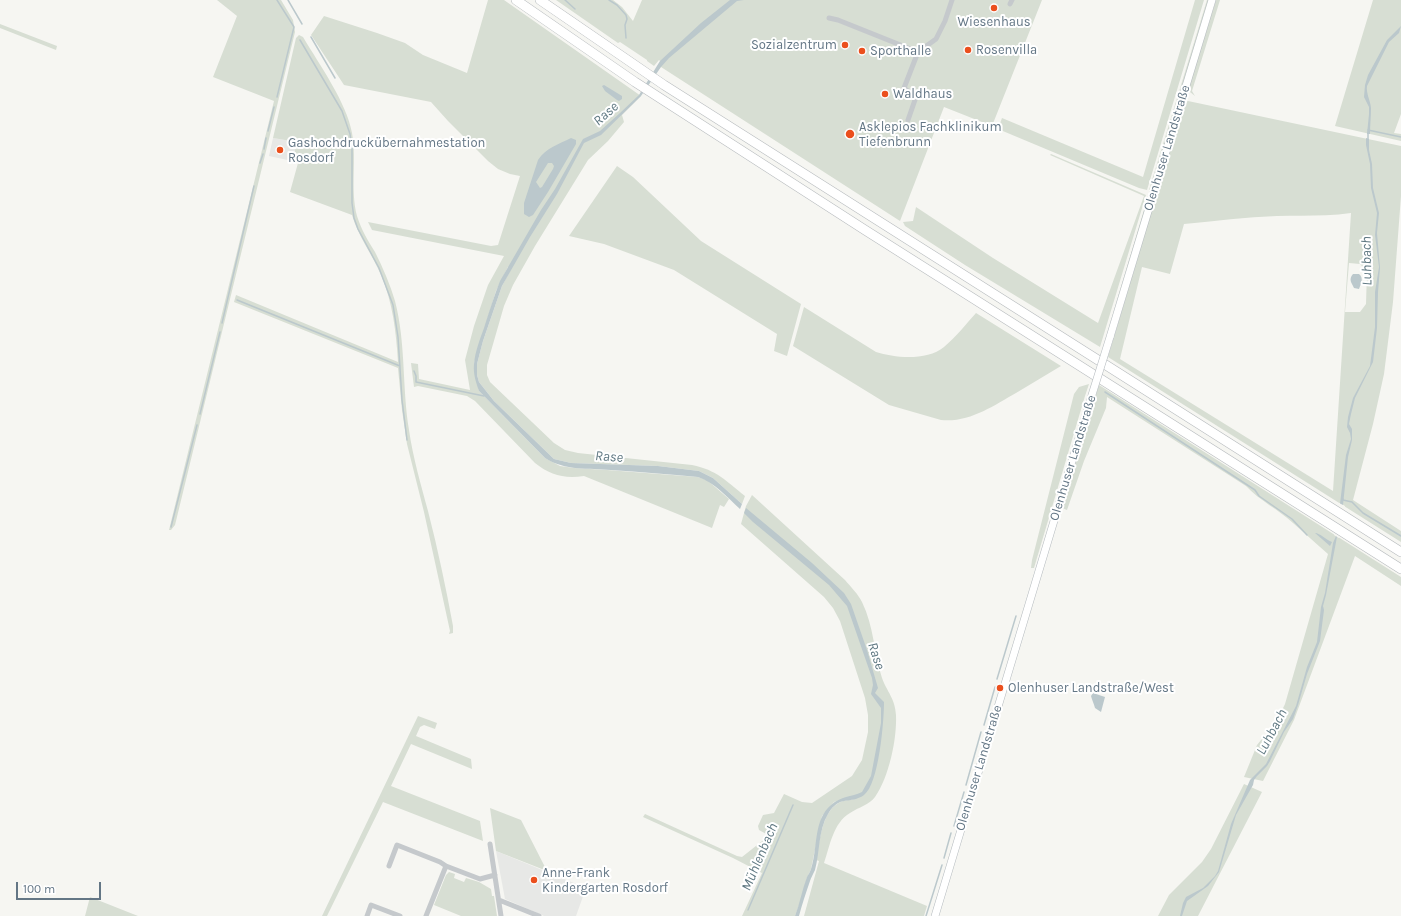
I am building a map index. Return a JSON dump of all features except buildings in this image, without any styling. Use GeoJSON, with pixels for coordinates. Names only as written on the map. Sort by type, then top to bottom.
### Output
{"type":"FeatureCollection","features":[{"type":"Feature","properties":{"kind":"highway"},"geometry":{"type":"LineString","coordinates":[[516,0],[635,82],[858,226],[1401,569]]}},
{"type":"Feature","properties":{"kind":"highway"},"geometry":{"type":"LineString","coordinates":[[540,0],[664,85],[1401,552]]}},
{"type":"Feature","properties":{"kind":"highway"},"geometry":{"type":"LineString","coordinates":[[544,0],[561,15]]}},
{"type":"Feature","properties":{"kind":"street"},"geometry":{"type":"LineString","coordinates":[[908,120],[916,97],[904,88],[918,52],[936,39],[952,0]]}},
{"type":"Feature","properties":{"kind":"street","name":"Olenhuser Landstraße"},"geometry":{"type":"LineString","coordinates":[[935,916],[1212,0]]}},
{"type":"Feature","properties":{"kind":"street"},"geometry":{"type":"LineString","coordinates":[[829,18],[838,20],[918,52]]}},
{"type":"Feature","properties":{"kind":"street"},"geometry":{"type":"LineString","coordinates":[[490,844],[501,916]]}},
{"type":"Feature","properties":{"kind":"street"},"geometry":{"type":"LineString","coordinates":[[389,866],[397,845],[480,879],[495,875]]}},
{"type":"Feature","properties":{"kind":"street"},"geometry":{"type":"LineString","coordinates":[[426,916],[446,866]]}},
{"type":"Feature","properties":{"kind":"street"},"geometry":{"type":"LineString","coordinates":[[499,900],[539,916]]}},
{"type":"Feature","properties":{"kind":"street"},"geometry":{"type":"LineString","coordinates":[[367,916],[371,905],[400,916]]}},
{"type":"Feature","properties":{"kind":"shaded area"},"geometry":{"type":"Polygon","coordinates":[[[217,0],[281,0],[293,20],[295,32],[175,525],[171,530],[169,530],[274,101],[213,77],[237,16],[217,0]]]}},
{"type":"Feature","properties":{"kind":"shaded area"},"geometry":{"type":"Polygon","coordinates":[[[488,0],[504,0],[641,96],[622,115],[624,122],[608,141],[588,160],[535,246],[513,285],[504,306],[487,365],[487,375],[490,382],[554,443],[565,450],[578,453],[701,467],[715,473],[745,496],[742,504],[713,478],[699,471],[658,466],[571,463],[554,459],[494,401],[479,382],[477,375],[477,364],[483,341],[502,286],[511,269],[508,267],[496,291],[474,363],[479,391],[545,458],[560,466],[698,477],[707,480],[729,499],[724,507],[720,505],[712,528],[584,476],[570,477],[546,471],[535,463],[475,401],[467,396],[418,386],[414,387],[411,363],[418,364],[419,379],[470,390],[465,360],[474,326],[488,285],[504,256],[372,230],[368,222],[491,246],[498,245],[520,176],[498,169],[488,161],[431,102],[344,85],[311,35],[324,16],[405,43],[423,55],[467,73],[488,0]]]}},
{"type":"Feature","properties":{"kind":"shaded area","name":"Asklepios Fachklinikum Tiefenbrunn"},"geometry":{"type":"Polygon","coordinates":[[[556,0],[613,0],[622,7],[633,21],[642,0],[1042,0],[992,126],[944,107],[900,221],[661,67],[659,60],[654,66],[556,0]]]}},
{"type":"Feature","properties":{"kind":"shaded area"},"geometry":{"type":"Polygon","coordinates":[[[730,0],[744,0],[737,1],[669,58],[641,96],[601,135],[584,143],[557,194],[502,286],[483,341],[477,364],[477,375],[479,382],[494,401],[554,459],[571,463],[658,466],[699,471],[713,478],[742,504],[740,509],[710,483],[698,477],[577,468],[561,465],[545,458],[479,391],[474,368],[478,346],[500,281],[583,139],[600,131],[620,113],[639,95],[660,61],[701,23],[730,0]]]}},
{"type":"Feature","properties":{"kind":"shaded area"},"geometry":{"type":"Polygon","coordinates":[[[1195,0],[1204,0],[1147,190],[998,129],[1002,118],[1143,177],[1195,0]]]}},
{"type":"Feature","properties":{"kind":"shaded area"},"geometry":{"type":"Polygon","coordinates":[[[1207,0],[1209,0],[1152,190],[1149,190],[1207,0]]]}},
{"type":"Feature","properties":{"kind":"shaded area"},"geometry":{"type":"Polygon","coordinates":[[[1216,0],[1220,0],[1192,91],[1195,96],[1190,92],[1189,87],[1216,0]]]}},
{"type":"Feature","properties":{"kind":"shaded area"},"geometry":{"type":"Polygon","coordinates":[[[1373,0],[1401,0],[1401,114],[1394,133],[1401,134],[1401,141],[1335,126],[1373,0]]]}},
{"type":"Feature","properties":{"kind":"shaded area"},"geometry":{"type":"Polygon","coordinates":[[[0,24],[57,46],[56,50],[0,28],[0,24]]]}},
{"type":"Feature","properties":{"kind":"shaded area"},"geometry":{"type":"Polygon","coordinates":[[[1401,26],[1399,33],[1389,42],[1367,86],[1371,108],[1370,134],[1367,134],[1369,107],[1364,97],[1368,75],[1387,40],[1401,26]]]}},
{"type":"Feature","properties":{"kind":"shaded area"},"geometry":{"type":"Polygon","coordinates":[[[299,35],[303,37],[332,84],[349,121],[354,154],[354,195],[357,216],[367,239],[384,270],[395,301],[401,333],[405,398],[411,440],[417,471],[442,569],[453,633],[449,634],[450,631],[424,512],[407,444],[398,368],[234,302],[236,295],[398,362],[395,329],[385,286],[352,215],[290,192],[298,163],[292,161],[297,142],[273,138],[296,38],[299,35]]]}},
{"type":"Feature","properties":{"kind":"shaded area"},"geometry":{"type":"Polygon","coordinates":[[[604,85],[622,96],[622,99],[619,101],[605,91],[602,86],[604,85]]]}},
{"type":"Feature","properties":{"kind":"shaded area"},"geometry":{"type":"Polygon","coordinates":[[[1188,101],[1401,146],[1401,196],[1393,302],[1384,374],[1373,424],[1353,500],[1401,531],[1401,542],[1108,357],[1184,103],[1188,101]],[[1351,213],[1254,217],[1184,224],[1170,274],[1142,267],[1120,359],[1333,491],[1351,213]],[[1349,263],[1345,312],[1360,312],[1366,304],[1367,271],[1360,264],[1349,263]]]}},
{"type":"Feature","properties":{"kind":"shaded area"},"geometry":{"type":"Polygon","coordinates":[[[273,138],[297,142],[292,161],[269,156],[273,138]]]}},
{"type":"Feature","properties":{"kind":"shaded area"},"geometry":{"type":"Polygon","coordinates":[[[571,138],[576,140],[576,144],[548,192],[533,215],[529,217],[524,214],[524,203],[538,160],[549,149],[571,138]],[[548,163],[536,182],[540,188],[553,169],[554,166],[552,163],[548,163]]]}},
{"type":"Feature","properties":{"kind":"shaded area"},"geometry":{"type":"Polygon","coordinates":[[[1366,138],[1369,139],[1373,188],[1379,213],[1377,233],[1380,268],[1377,328],[1373,362],[1355,398],[1349,424],[1352,429],[1352,440],[1348,457],[1343,505],[1323,606],[1324,610],[1320,641],[1307,674],[1293,719],[1284,732],[1267,766],[1254,780],[1253,785],[1236,815],[1219,872],[1208,886],[1187,901],[1182,916],[1180,916],[1186,897],[1203,888],[1218,871],[1231,824],[1250,780],[1266,764],[1296,706],[1307,667],[1317,642],[1321,607],[1325,593],[1333,543],[1336,536],[1346,455],[1351,439],[1347,427],[1348,417],[1353,398],[1370,366],[1375,327],[1375,292],[1379,267],[1375,235],[1377,213],[1371,188],[1370,164],[1366,138]]]}},
{"type":"Feature","properties":{"kind":"shaded area"},"geometry":{"type":"Polygon","coordinates":[[[1051,154],[1146,195],[1100,347],[965,265],[905,226],[903,222],[913,221],[916,207],[993,258],[1098,323],[1144,196],[1050,155],[1051,154]]]}},
{"type":"Feature","properties":{"kind":"shaded area"},"geometry":{"type":"Polygon","coordinates":[[[617,166],[633,177],[701,241],[801,304],[787,356],[774,351],[777,334],[674,270],[604,244],[569,236],[617,166]]]}},
{"type":"Feature","properties":{"kind":"shaded area"},"geometry":{"type":"Polygon","coordinates":[[[1148,196],[1149,197],[1108,330],[1143,213],[1148,196]]]}},
{"type":"Feature","properties":{"kind":"shaded area"},"geometry":{"type":"Polygon","coordinates":[[[1353,274],[1359,274],[1361,276],[1362,281],[1359,289],[1354,288],[1351,283],[1353,274]]]}},
{"type":"Feature","properties":{"kind":"shaded area"},"geometry":{"type":"Polygon","coordinates":[[[804,307],[876,352],[901,357],[929,355],[944,347],[976,313],[1061,366],[999,403],[980,412],[961,419],[941,420],[889,405],[793,346],[804,307]]]}},
{"type":"Feature","properties":{"kind":"shaded area"},"geometry":{"type":"Polygon","coordinates":[[[1089,384],[1034,568],[1031,568],[1074,394],[1079,387],[1089,384]]]}},
{"type":"Feature","properties":{"kind":"shaded area"},"geometry":{"type":"Polygon","coordinates":[[[1099,385],[1401,577],[1401,586],[1355,556],[1294,720],[1263,781],[1244,777],[1257,745],[1272,731],[1285,704],[1328,554],[1287,518],[1246,486],[1107,397],[1106,408],[1084,461],[1067,510],[1062,508],[1099,385]]]}},
{"type":"Feature","properties":{"kind":"shaded area"},"geometry":{"type":"Polygon","coordinates":[[[752,495],[845,580],[858,596],[866,611],[882,678],[895,709],[896,725],[891,758],[880,789],[873,800],[844,817],[833,835],[824,863],[927,906],[924,916],[804,916],[819,861],[816,860],[822,829],[828,814],[837,804],[843,801],[855,799],[859,794],[834,802],[822,816],[811,869],[795,916],[742,916],[762,873],[733,858],[643,817],[645,814],[742,857],[768,835],[759,830],[758,826],[763,815],[774,813],[784,794],[802,802],[812,803],[852,776],[862,760],[868,732],[868,715],[865,698],[840,621],[833,608],[824,597],[741,524],[746,506],[752,495]]]}},
{"type":"Feature","properties":{"kind":"shaded area"},"geometry":{"type":"Polygon","coordinates":[[[746,508],[812,563],[844,593],[851,604],[867,650],[878,688],[875,693],[884,702],[880,752],[869,789],[859,798],[837,804],[828,814],[822,827],[817,863],[799,916],[795,916],[805,882],[811,870],[817,835],[821,819],[825,811],[842,798],[862,792],[871,776],[881,723],[881,708],[871,694],[873,685],[872,678],[847,606],[829,585],[753,522],[744,513],[746,508]]]}},
{"type":"Feature","properties":{"kind":"shaded area"},"geometry":{"type":"Polygon","coordinates":[[[1315,533],[1332,542],[1330,546],[1315,533]]]}},
{"type":"Feature","properties":{"kind":"shaded area"},"geometry":{"type":"Polygon","coordinates":[[[1093,693],[1105,697],[1101,712],[1095,708],[1091,696],[1093,693]]]}},
{"type":"Feature","properties":{"kind":"shaded area"},"geometry":{"type":"Polygon","coordinates":[[[418,716],[437,723],[435,729],[424,725],[420,727],[416,736],[471,759],[472,769],[411,744],[391,786],[480,821],[483,841],[383,802],[327,916],[322,916],[418,716]]]}},
{"type":"Feature","properties":{"kind":"shaded area"},"geometry":{"type":"Polygon","coordinates":[[[1244,784],[1262,792],[1198,916],[1158,916],[1169,895],[1202,862],[1211,849],[1244,784]]]}},
{"type":"Feature","properties":{"kind":"shaded area"},"geometry":{"type":"Polygon","coordinates":[[[490,808],[521,820],[547,871],[496,851],[490,808]]]}},
{"type":"Feature","properties":{"kind":"shaded area","name":"Anne-Frank Kindergarten Rosdorf"},"geometry":{"type":"Polygon","coordinates":[[[496,851],[586,888],[576,916],[544,916],[505,899],[496,851]]]}},
{"type":"Feature","properties":{"kind":"shaded area"},"geometry":{"type":"Polygon","coordinates":[[[449,872],[455,874],[454,878],[464,882],[466,878],[479,882],[491,889],[492,896],[494,896],[497,916],[461,916],[434,905],[446,875],[449,872]]]}},
{"type":"Feature","properties":{"kind":"shaded area"},"geometry":{"type":"Polygon","coordinates":[[[90,897],[138,916],[85,916],[90,897]]]}},
{"type":"Feature","properties":{"kind":"pier"},"geometry":{"type":"Polygon","coordinates":[[[1339,503],[1345,506],[1339,538],[1334,535],[1339,503]]]}},
{"type":"Feature","properties":{"kind":"waterway"},"geometry":{"type":"LineString","coordinates":[[277,0],[294,27],[277,97]]}},
{"type":"Feature","properties":{"kind":"waterway"},"geometry":{"type":"LineString","coordinates":[[288,0],[302,24]]}},
{"type":"Feature","properties":{"kind":"waterway"},"geometry":{"type":"LineString","coordinates":[[565,0],[575,9]]}},
{"type":"Feature","properties":{"kind":"waterway"},"geometry":{"type":"LineString","coordinates":[[609,0],[617,5],[626,15],[626,38]]}},
{"type":"Feature","properties":{"kind":"waterway"},"geometry":{"type":"LineString","coordinates":[[311,37],[335,78]]}},
{"type":"Feature","properties":{"kind":"waterway"},"geometry":{"type":"LineString","coordinates":[[300,40],[342,111],[350,134],[352,149],[352,203],[354,218],[358,229],[379,268],[393,305],[398,337],[402,400],[407,440]]}},
{"type":"Feature","properties":{"kind":"waterway"},"geometry":{"type":"LineString","coordinates":[[268,131],[274,107]]}},
{"type":"Feature","properties":{"kind":"waterway"},"geometry":{"type":"LineString","coordinates":[[1368,130],[1401,137]]}},
{"type":"Feature","properties":{"kind":"waterway","name":"Luhbach"},"geometry":{"type":"LineString","coordinates":[[1368,132],[1368,140]]}},
{"type":"Feature","properties":{"kind":"waterway"},"geometry":{"type":"LineString","coordinates":[[264,149],[266,138]]}},
{"type":"Feature","properties":{"kind":"waterway"},"geometry":{"type":"LineString","coordinates":[[260,163],[263,154]]}},
{"type":"Feature","properties":{"kind":"waterway"},"geometry":{"type":"LineString","coordinates":[[222,323],[254,186]]}},
{"type":"Feature","properties":{"kind":"waterway"},"geometry":{"type":"LineString","coordinates":[[237,300],[400,366]]}},
{"type":"Feature","properties":{"kind":"waterway"},"geometry":{"type":"LineString","coordinates":[[200,414],[220,332]]}},
{"type":"Feature","properties":{"kind":"waterway"},"geometry":{"type":"LineString","coordinates":[[414,371],[416,382],[484,396]]}},
{"type":"Feature","properties":{"kind":"waterway"},"geometry":{"type":"LineString","coordinates":[[1105,392],[1255,490],[1259,496],[1292,519],[1307,535]]}},
{"type":"Feature","properties":{"kind":"waterway"},"geometry":{"type":"LineString","coordinates":[[171,527],[197,425]]}},
{"type":"Feature","properties":{"kind":"waterway"},"geometry":{"type":"LineString","coordinates":[[1343,499],[1352,502],[1363,513],[1401,536]]}},
{"type":"Feature","properties":{"kind":"waterway"},"geometry":{"type":"LineString","coordinates":[[997,679],[1016,616]]}},
{"type":"Feature","properties":{"kind":"waterway"},"geometry":{"type":"LineString","coordinates":[[984,725],[995,687]]}},
{"type":"Feature","properties":{"kind":"waterway"},"geometry":{"type":"LineString","coordinates":[[966,785],[981,732]]}},
{"type":"Feature","properties":{"kind":"waterway"},"geometry":{"type":"LineString","coordinates":[[954,826],[964,792]]}},
{"type":"Feature","properties":{"kind":"waterway","name":"Mühlenbach"},"geometry":{"type":"LineString","coordinates":[[748,910],[793,805]]}},
{"type":"Feature","properties":{"kind":"waterway"},"geometry":{"type":"LineString","coordinates":[[944,858],[951,833]]}},
{"type":"Feature","properties":{"kind":"waterway"},"geometry":{"type":"LineString","coordinates":[[926,916],[942,865]]}},
{"type":"Feature","properties":{"kind":"place","name":"Wiesenhaus"},"geometry":{"type":"Point","coordinates":[994,8]}},
{"type":"Feature","properties":{"kind":"place","name":"Sozialzentrum"},"geometry":{"type":"Point","coordinates":[845,45]}},
{"type":"Feature","properties":{"kind":"place","name":"Rosenvilla"},"geometry":{"type":"Point","coordinates":[968,50]}},
{"type":"Feature","properties":{"kind":"place","name":"Sporthalle"},"geometry":{"type":"Point","coordinates":[862,51]}},
{"type":"Feature","properties":{"kind":"place","name":"Waldhaus"},"geometry":{"type":"Point","coordinates":[885,94]}},
{"type":"Feature","properties":{"kind":"place","name":"Asklepios Fachklinikum Tiefenbrunn"},"geometry":{"type":"Point","coordinates":[850,134]}},
{"type":"Feature","properties":{"kind":"place","name":"Gashochdruckübernahmestation Rosdorf"},"geometry":{"type":"Point","coordinates":[280,150]}},
{"type":"Feature","properties":{"kind":"place","name":"Olenhuser Landstraße/West"},"geometry":{"type":"Point","coordinates":[1000,688]}},
{"type":"Feature","properties":{"kind":"place","name":"Anne-Frank Kindergarten Rosdorf"},"geometry":{"type":"Point","coordinates":[534,880]}},
{"type":"Feature","properties":{"kind":"water label","name":"Rase"},"geometry":{"type":"Point","coordinates":[606,114]}},
{"type":"Feature","properties":{"kind":"water label","name":"Rase"},"geometry":{"type":"Point","coordinates":[609,457]}},
{"type":"Feature","properties":{"kind":"water label","name":"Rase"},"geometry":{"type":"Point","coordinates":[876,656]}}]}
